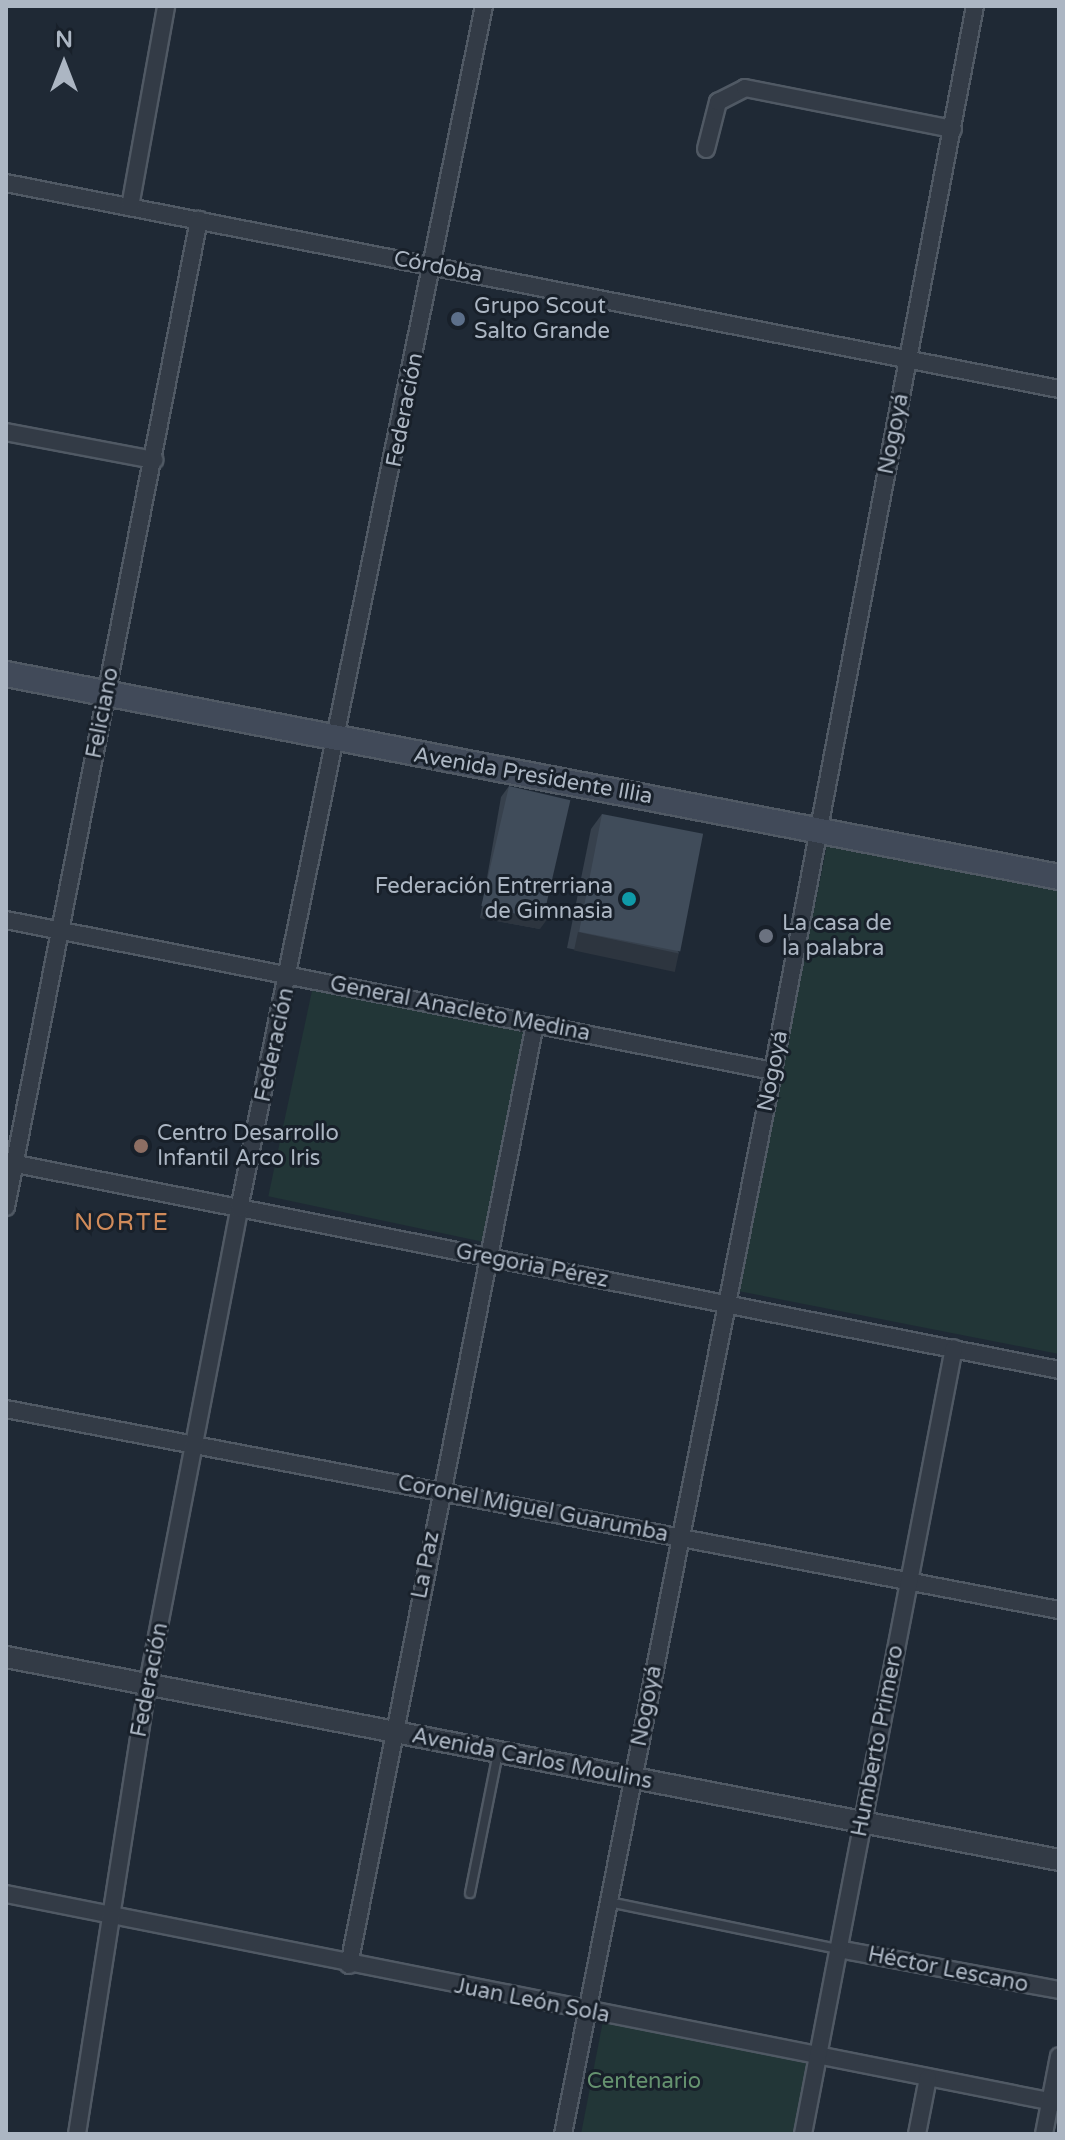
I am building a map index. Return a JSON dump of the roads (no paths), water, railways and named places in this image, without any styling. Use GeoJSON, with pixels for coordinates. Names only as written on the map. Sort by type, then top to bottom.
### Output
{"type":"FeatureCollection","features":[{"type":"Feature","properties":{"kind":"main road","name":"Avenida Presidente Illia"},"geometry":{"type":"LineString","coordinates":[[6,674],[338,740],[818,827],[1059,877]]}},
{"type":"Feature","properties":{"kind":"street","name":"Federación"},"geometry":{"type":"LineString","coordinates":[[77,2134],[108,1912],[148,1683],[239,1209],[338,740],[484,6]]}},
{"type":"Feature","properties":{"kind":"street","name":"Nogoyá"},"geometry":{"type":"LineString","coordinates":[[563,2134],[773,1071],[975,6]]}},
{"type":"Feature","properties":{"kind":"street"},"geometry":{"type":"LineString","coordinates":[[130,207],[161,7]]}},
{"type":"Feature","properties":{"kind":"street"},"geometry":{"type":"LineString","coordinates":[[706,149],[718,102],[745,88],[953,129]]}},
{"type":"Feature","properties":{"kind":"street","name":"Córdoba"},"geometry":{"type":"LineString","coordinates":[[6,183],[1059,389]]}},
{"type":"Feature","properties":{"kind":"street","name":"Feliciano"},"geometry":{"type":"LineString","coordinates":[[6,1207],[10,1162],[61,931],[199,220]]}},
{"type":"Feature","properties":{"kind":"street"},"geometry":{"type":"LineString","coordinates":[[6,432],[154,460]]}},
{"type":"Feature","properties":{"kind":"street","name":"General Anacleto Medina"},"geometry":{"type":"LineString","coordinates":[[6,920],[773,1071]]}},
{"type":"Feature","properties":{"kind":"street","name":"La Paz"},"geometry":{"type":"LineString","coordinates":[[349,1965],[440,1492],[535,1024]]}},
{"type":"Feature","properties":{"kind":"street","name":"Gregoria Pérez"},"geometry":{"type":"LineString","coordinates":[[10,1162],[1059,1370]]}},
{"type":"Feature","properties":{"kind":"street","name":"Humberto Primero"},"geometry":{"type":"LineString","coordinates":[[803,2134],[954,1348]]}},
{"type":"Feature","properties":{"kind":"street","name":"Coronel Miguel Guarumba"},"geometry":{"type":"LineString","coordinates":[[6,1409],[1059,1610]]}},
{"type":"Feature","properties":{"kind":"street","name":"Avenida Carlos Moulins"},"geometry":{"type":"LineString","coordinates":[[6,1657],[1059,1860]]}},
{"type":"Feature","properties":{"kind":"street","name":"Juan León Sola"},"geometry":{"type":"LineString","coordinates":[[6,1894],[108,1912],[349,1965],[1055,2102]]}},
{"type":"Feature","properties":{"kind":"street","name":"Héctor Lescano"},"geometry":{"type":"LineString","coordinates":[[838,1949],[1059,1990]]}},
{"type":"Feature","properties":{"kind":"street"},"geometry":{"type":"LineString","coordinates":[[1044,2134],[1055,2102],[1059,2056]]}},
{"type":"Feature","properties":{"kind":"street"},"geometry":{"type":"LineString","coordinates":[[917,2134],[928,2078]]}},
{"type":"Feature","properties":{"kind":"lane"},"geometry":{"type":"LineString","coordinates":[[470,1893],[498,1753]]}},
{"type":"Feature","properties":{"kind":"lane"},"geometry":{"type":"LineString","coordinates":[[609,1902],[838,1949]]}},
{"type":"Feature","properties":{"kind":"place","name":"Grupo Scout Salto Grande"},"geometry":{"type":"Point","coordinates":[458,319]}},
{"type":"Feature","properties":{"kind":"place","name":"Federación Entrerriana de Gimnasia"},"geometry":{"type":"Point","coordinates":[629,899]}},
{"type":"Feature","properties":{"kind":"place","name":"La casa de la palabra"},"geometry":{"type":"Point","coordinates":[766,936]}},
{"type":"Feature","properties":{"kind":"place","name":"Centro Desarrollo Infantil Arco Iris"},"geometry":{"type":"Point","coordinates":[141,1146]}},
{"type":"Feature","properties":{"kind":"district","name":"NORTE"},"geometry":{"type":"Point","coordinates":[122,1223]}},
{"type":"Feature","properties":{"kind":"park label","name":"Centenario"},"geometry":{"type":"Point","coordinates":[644,2082]}}]}
